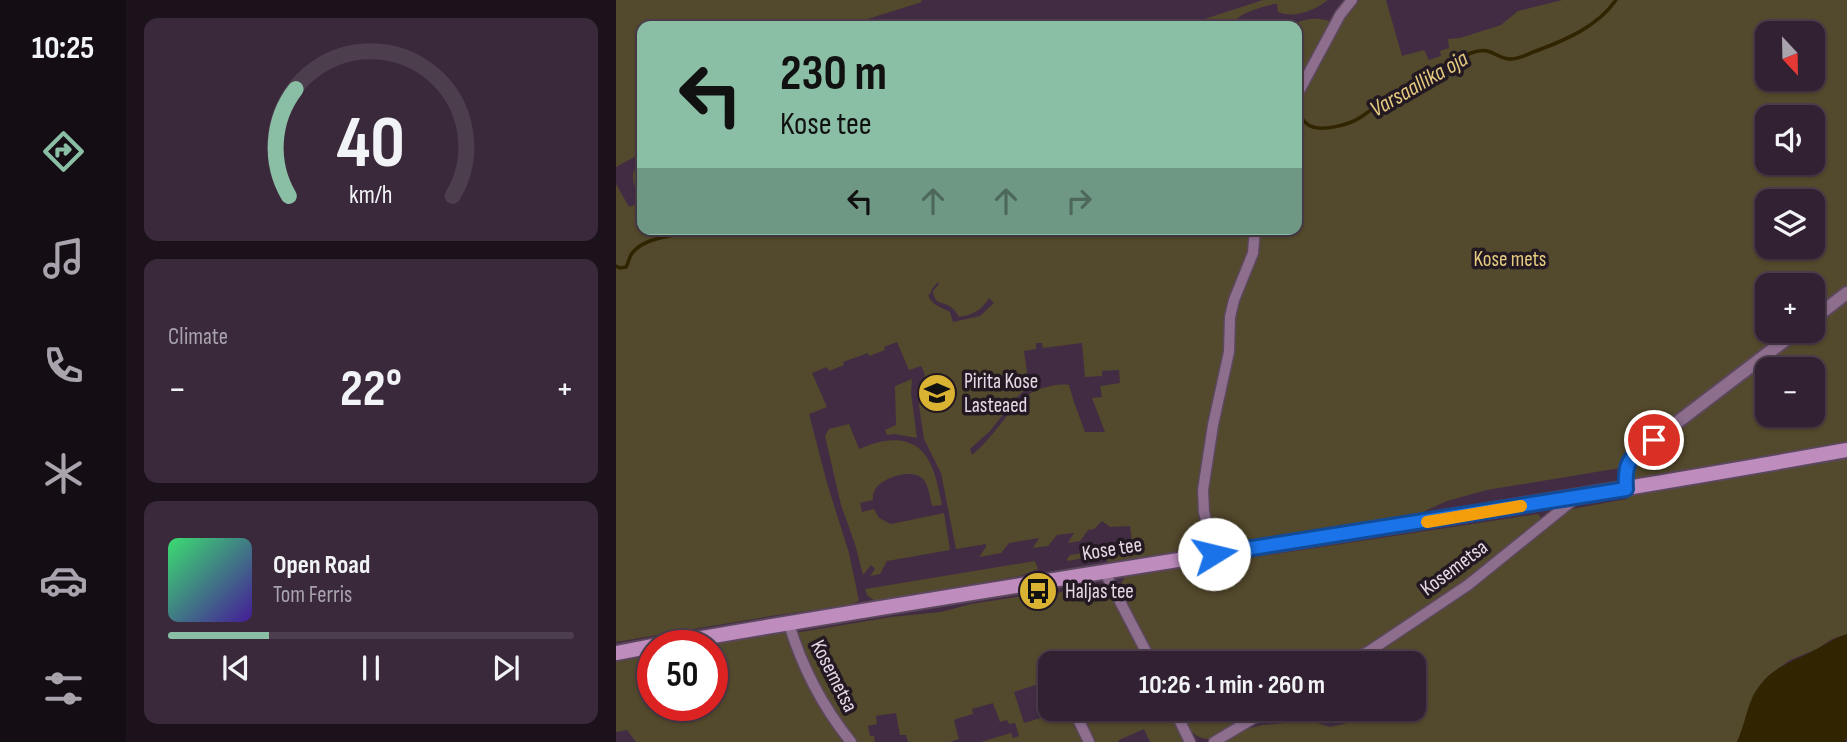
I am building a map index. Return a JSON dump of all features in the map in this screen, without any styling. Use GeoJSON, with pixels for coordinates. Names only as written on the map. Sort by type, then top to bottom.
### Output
{"type":"FeatureCollection","features":[{"type":"Feature","properties":{"kind":"main road","name":"Kose tee"},"geometry":{"type":"LineString","coordinates":[[728,634],[1104,571],[1626,489],[1847,450]]}},
{"type":"Feature","properties":{"kind":"main road","name":"Kose tee"},"geometry":{"type":"LineString","coordinates":[[616,653],[637,649]]}},
{"type":"Feature","properties":{"kind":"street"},"geometry":{"type":"LineString","coordinates":[[1302,86],[1340,15],[1352,0]]}},
{"type":"Feature","properties":{"kind":"street"},"geometry":{"type":"LineString","coordinates":[[1214,554],[1204,512],[1203,490],[1213,425],[1229,352],[1230,317],[1253,253],[1254,235]]}},
{"type":"Feature","properties":{"kind":"street"},"geometry":{"type":"LineString","coordinates":[[1825,310],[1847,293]]}},
{"type":"Feature","properties":{"kind":"street"},"geometry":{"type":"LineString","coordinates":[[1626,489],[1626,467],[1633,456],[1781,343]]}},
{"type":"Feature","properties":{"kind":"street","name":"Kosemetsa"},"geometry":{"type":"LineString","coordinates":[[1369,651],[1468,585],[1577,497]]}},
{"type":"Feature","properties":{"kind":"street"},"geometry":{"type":"LineString","coordinates":[[1104,571],[1146,651]]}},
{"type":"Feature","properties":{"kind":"street","name":"Kosemetsa"},"geometry":{"type":"LineString","coordinates":[[789,624],[796,647],[819,698],[850,742]]}},
{"type":"Feature","properties":{"kind":"street"},"geometry":{"type":"LineString","coordinates":[[1079,721],[1089,742]]}},
{"type":"Feature","properties":{"kind":"street"},"geometry":{"type":"LineString","coordinates":[[1180,721],[1191,742]]}},
{"type":"Feature","properties":{"kind":"street"},"geometry":{"type":"LineString","coordinates":[[1214,742],[1249,721]]}},
{"type":"Feature","properties":{"kind":"green space"},"geometry":{"type":"Polygon","coordinates":[[[616,0],[921,0],[922,2],[861,21],[637,21],[637,156],[616,167],[616,0]]]}},
{"type":"Feature","properties":{"kind":"green space"},"geometry":{"type":"Polygon","coordinates":[[[1263,0],[1328,0],[1311,10],[1297,14],[1278,12],[1277,4],[1274,4],[1244,14],[1235,21],[1198,21],[1263,0]]]}},
{"type":"Feature","properties":{"kind":"green space","name":"Kose mets"},"geometry":{"type":"Polygon","coordinates":[[[1359,0],[1386,0],[1402,56],[1424,50],[1429,60],[1441,56],[1440,51],[1449,48],[1448,39],[1501,25],[1518,11],[1562,0],[1847,0],[1847,634],[1790,660],[1768,676],[1748,711],[1737,742],[1226,742],[1240,731],[1262,725],[1311,721],[1330,727],[1356,721],[1426,721],[1426,651],[1375,651],[1371,646],[1362,651],[1151,651],[1120,594],[1120,585],[1125,577],[1538,514],[1541,518],[1531,529],[1572,509],[1627,499],[1626,467],[1487,490],[1447,501],[1414,516],[1108,562],[1105,558],[1106,548],[1110,548],[1111,553],[1133,549],[1130,526],[1110,527],[1102,521],[1094,529],[1088,530],[1080,541],[1068,543],[1074,533],[1057,535],[1048,546],[1033,548],[1039,538],[1009,543],[1001,553],[979,557],[986,544],[956,549],[941,473],[924,439],[919,406],[925,375],[921,366],[909,370],[897,342],[869,356],[868,353],[843,362],[844,365],[829,371],[827,367],[812,373],[827,407],[809,414],[849,553],[859,601],[849,605],[688,630],[637,630],[637,638],[616,642],[616,184],[629,207],[637,204],[637,235],[1302,235],[1302,21],[1314,19],[1338,23],[1359,0]],[[938,282],[928,295],[934,304],[950,312],[953,322],[980,316],[994,303],[989,298],[977,311],[959,317],[952,308],[936,299],[933,291],[938,282]],[[1036,343],[1036,349],[1024,351],[1029,386],[990,431],[970,449],[972,455],[1023,398],[1039,389],[1052,386],[1069,385],[1085,432],[1105,432],[1092,398],[1102,397],[1100,386],[1120,383],[1119,370],[1102,371],[1102,376],[1085,377],[1082,343],[1043,348],[1042,343],[1036,343]]]}},
{"type":"Feature","properties":{"kind":"green space"},"geometry":{"type":"Polygon","coordinates":[[[637,167],[637,192],[633,176],[637,167]]]}},
{"type":"Feature","properties":{"kind":"green space"},"geometry":{"type":"Polygon","coordinates":[[[912,379],[911,393],[917,438],[887,435],[885,430],[896,425],[895,386],[912,379]]]}},
{"type":"Feature","properties":{"kind":"green space"},"geometry":{"type":"Polygon","coordinates":[[[849,424],[859,449],[882,442],[900,441],[920,449],[932,468],[942,505],[932,506],[923,479],[905,474],[891,477],[880,484],[874,491],[873,500],[860,503],[862,512],[874,509],[879,518],[891,524],[944,513],[950,550],[887,561],[880,574],[870,576],[875,569],[871,565],[863,575],[841,505],[825,436],[829,429],[849,424]]]}},
{"type":"Feature","properties":{"kind":"green space"},"geometry":{"type":"Polygon","coordinates":[[[1096,551],[1094,561],[1085,563],[1083,558],[1067,559],[1070,555],[1096,551]]]}},
{"type":"Feature","properties":{"kind":"green space"},"geometry":{"type":"Polygon","coordinates":[[[1035,561],[1038,569],[1020,576],[875,601],[867,595],[865,589],[1035,561]]]}},
{"type":"Feature","properties":{"kind":"green space"},"geometry":{"type":"Polygon","coordinates":[[[1101,588],[1111,595],[1142,651],[1038,651],[1038,684],[1014,692],[1024,723],[1038,719],[1038,721],[1072,721],[1084,742],[981,742],[1011,733],[1013,738],[1019,736],[1015,723],[1009,724],[1007,720],[1000,722],[993,703],[972,709],[973,714],[956,719],[954,721],[959,739],[950,742],[908,742],[906,735],[900,735],[896,713],[876,716],[877,724],[868,726],[870,736],[874,736],[875,742],[855,742],[822,697],[815,699],[845,742],[636,742],[627,730],[616,732],[616,662],[637,658],[637,721],[728,721],[728,642],[941,612],[1022,596],[1036,601],[1069,589],[1101,588]]]}},
{"type":"Feature","properties":{"kind":"green space"},"geometry":{"type":"Polygon","coordinates":[[[1175,721],[1186,742],[1150,742],[1144,729],[1118,742],[1091,742],[1085,728],[1087,723],[1175,721]]]}},
{"type":"Feature","properties":{"kind":"green space"},"geometry":{"type":"Polygon","coordinates":[[[1185,721],[1241,721],[1210,739],[1198,736],[1185,721]]]}},
{"type":"Feature","properties":{"kind":"shaded area"},"geometry":{"type":"Polygon","coordinates":[[[1847,634],[1845,742],[1737,742],[1753,696],[1765,679],[1787,663],[1847,634]]]}},
{"type":"Feature","properties":{"kind":"waterway","name":"Varsaallika oja"},"geometry":{"type":"LineString","coordinates":[[1302,118],[1318,128],[1349,123],[1386,100],[1420,86],[1471,53],[1489,51],[1514,59],[1559,42],[1591,25],[1616,0]]}},
{"type":"Feature","properties":{"kind":"waterway","name":"Varsaallika oja"},"geometry":{"type":"LineString","coordinates":[[616,266],[626,267],[639,246],[674,235]]}},
{"type":"Feature","properties":{"kind":"slow traffic"},"geometry":{"type":"LineString","coordinates":[[1427,522],[1521,506]]}},
{"type":"Feature","properties":{"kind":"place","name":"Pirita Kose Lasteaed"},"geometry":{"type":"Point","coordinates":[937,393]}},
{"type":"Feature","properties":{"kind":"place","name":"Haljas tee"},"geometry":{"type":"Point","coordinates":[1038,591]}},
{"type":"Feature","properties":{"kind":"route"},"geometry":{"type":"LineString","coordinates":[[1214,554],[1626,489],[1625,473],[1628,461],[1654,440]]}}]}
